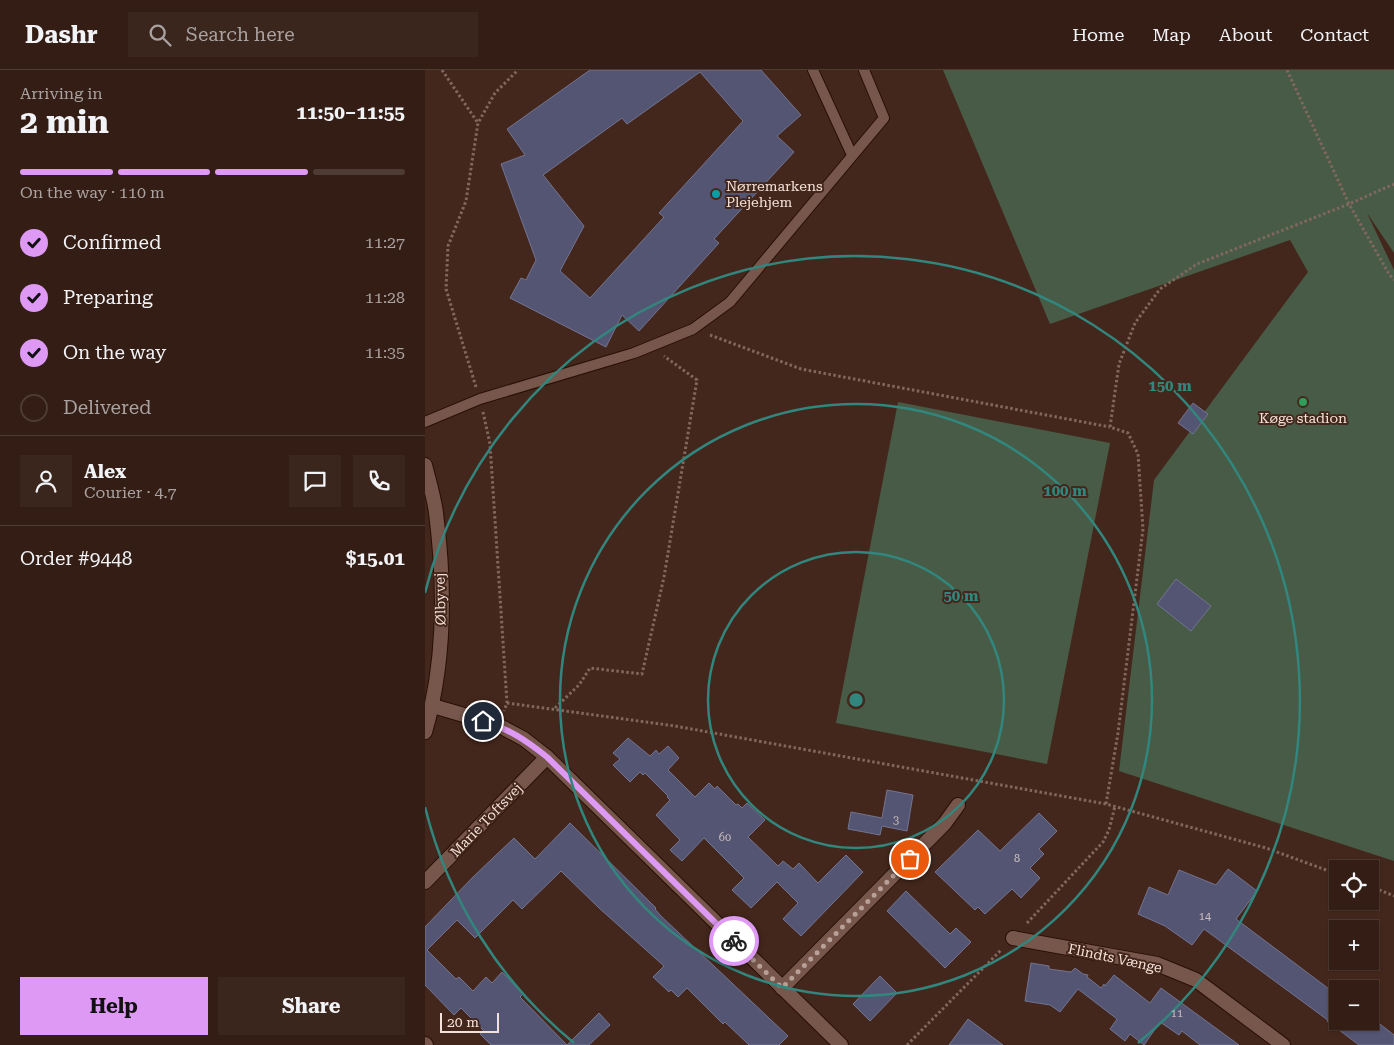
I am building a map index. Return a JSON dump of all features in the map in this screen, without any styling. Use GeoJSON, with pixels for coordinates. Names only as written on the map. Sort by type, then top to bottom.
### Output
{"type":"FeatureCollection","features":[{"type":"Feature","properties":{"kind":"street","name":"Ølbyvej"},"geometry":{"type":"LineString","coordinates":[[425,465],[436,512],[443,609],[433,706],[425,732]]}},
{"type":"Feature","properties":{"kind":"street"},"geometry":{"type":"LineString","coordinates":[[433,706],[498,725],[523,739],[547,757],[841,1045]]}},
{"type":"Feature","properties":{"kind":"street","name":"Marie Toftsvej"},"geometry":{"type":"LineString","coordinates":[[425,882],[547,757]]}},
{"type":"Feature","properties":{"kind":"street"},"geometry":{"type":"LineString","coordinates":[[782,988],[945,824],[958,804]]}},
{"type":"Feature","properties":{"kind":"street","name":"Flindts Vænge"},"geometry":{"type":"LineString","coordinates":[[1013,938],[1157,964],[1196,980],[1283,1045]]}},
{"type":"Feature","properties":{"kind":"lane"},"geometry":{"type":"LineString","coordinates":[[813,70],[853,155]]}},
{"type":"Feature","properties":{"kind":"lane"},"geometry":{"type":"LineString","coordinates":[[425,422],[480,399],[634,353],[693,329],[731,302],[884,118],[863,70]]}},
{"type":"Feature","properties":{"kind":"path"},"geometry":{"type":"LineString","coordinates":[[442,70],[479,123]]}},
{"type":"Feature","properties":{"kind":"path"},"geometry":{"type":"LineString","coordinates":[[1287,70],[1349,204],[1394,280]]}},
{"type":"Feature","properties":{"kind":"path"},"geometry":{"type":"LineString","coordinates":[[1110,427],[1119,364],[1135,323],[1160,289],[1197,264],[1349,204],[1394,184]]}},
{"type":"Feature","properties":{"kind":"path"},"geometry":{"type":"LineString","coordinates":[[693,329],[801,368],[1110,427],[1128,433],[1138,454],[1143,529],[1118,732],[1106,804]]}},
{"type":"Feature","properties":{"kind":"path"},"geometry":{"type":"LineString","coordinates":[[554,708],[579,685],[590,668],[642,674],[664,576],[697,380],[651,346]]}},
{"type":"Feature","properties":{"kind":"path"},"geometry":{"type":"LineString","coordinates":[[507,704],[554,708],[675,726],[1106,804],[1266,848],[1329,871]]}},
{"type":"Feature","properties":{"kind":"path"},"geometry":{"type":"LineString","coordinates":[[1379,890],[1394,896]]}},
{"type":"Feature","properties":{"kind":"green space","name":"Køge stadion"},"geometry":{"type":"Polygon","coordinates":[[[943,70],[1394,70],[1394,253],[1367,213],[1394,270],[1394,861],[1119,771],[1154,480],[1308,272],[1290,240],[1050,324],[943,70]]]}},
{"type":"Feature","properties":{"kind":"green space"},"geometry":{"type":"Polygon","coordinates":[[[898,402],[1110,443],[1047,764],[836,723],[898,402]]]}},
{"type":"Feature","properties":{"kind":"building","name":"Nørremarkens Plejehjem"},"geometry":{"type":"Polygon","coordinates":[[[590,70],[761,70],[801,115],[777,136],[794,152],[714,239],[719,243],[639,331],[622,315],[606,347],[510,298],[521,278],[526,280],[536,260],[501,164],[525,155],[507,129],[590,70]],[[700,72],[627,124],[622,118],[543,175],[584,226],[560,271],[590,298],[664,217],[659,213],[743,121],[700,72]]]}},
{"type":"Feature","properties":{"kind":"building"},"geometry":{"type":"Polygon","coordinates":[[[1193,403],[1208,414],[1193,434],[1178,423],[1193,403]]]}},
{"type":"Feature","properties":{"kind":"building"},"geometry":{"type":"Polygon","coordinates":[[[1176,579],[1211,606],[1191,631],[1157,604],[1176,579]]]}},
{"type":"Feature","properties":{"kind":"building"},"geometry":{"type":"Polygon","coordinates":[[[628,738],[650,756],[656,750],[659,754],[668,746],[679,758],[668,770],[695,797],[709,783],[715,789],[717,786],[736,805],[738,804],[742,808],[747,803],[765,820],[748,837],[778,866],[783,861],[793,869],[799,863],[818,883],[846,855],[863,872],[801,936],[783,919],[798,903],[777,882],[751,908],[732,890],[744,878],[704,838],[682,861],[670,850],[680,840],[656,815],[670,800],[668,796],[645,773],[643,775],[640,772],[630,782],[613,765],[620,759],[613,753],[628,738]]]}},
{"type":"Feature","properties":{"kind":"building"},"geometry":{"type":"Polygon","coordinates":[[[887,790],[913,795],[907,831],[882,826],[880,835],[848,829],[851,812],[882,818],[887,790]]]}},
{"type":"Feature","properties":{"kind":"building"},"geometry":{"type":"Polygon","coordinates":[[[1039,813],[1057,831],[1039,849],[1044,854],[1030,868],[1040,878],[1021,898],[1012,889],[985,914],[978,907],[975,910],[935,872],[978,830],[1000,851],[1039,813]]]}},
{"type":"Feature","properties":{"kind":"building"},"geometry":{"type":"Polygon","coordinates":[[[570,823],[656,908],[661,916],[788,1036],[779,1045],[749,1045],[725,1022],[723,1024],[687,988],[678,997],[671,990],[669,992],[653,977],[664,966],[561,871],[522,909],[513,900],[475,938],[457,920],[427,950],[456,979],[459,977],[473,991],[486,977],[492,983],[502,972],[523,994],[520,997],[567,1045],[491,1045],[480,1034],[484,1031],[461,1008],[454,1015],[425,985],[425,927],[514,838],[535,859],[570,823]]]}},
{"type":"Feature","properties":{"kind":"building"},"geometry":{"type":"Polygon","coordinates":[[[1228,869],[1257,891],[1236,919],[1329,989],[1329,1021],[1204,929],[1192,945],[1165,926],[1138,914],[1149,887],[1168,895],[1179,870],[1216,885],[1228,869]]]}},
{"type":"Feature","properties":{"kind":"building"},"geometry":{"type":"Polygon","coordinates":[[[906,891],[950,934],[956,928],[971,942],[945,968],[887,911],[906,891]]]}},
{"type":"Feature","properties":{"kind":"building"},"geometry":{"type":"Polygon","coordinates":[[[1031,963],[1049,966],[1049,969],[1071,972],[1075,968],[1088,975],[1087,977],[1101,988],[1114,975],[1150,1003],[1161,988],[1239,1045],[1200,1045],[1182,1031],[1179,1035],[1160,1022],[1144,1045],[1130,1034],[1125,1041],[1110,1029],[1117,1019],[1078,989],[1060,1012],[1050,1005],[1025,1001],[1031,963]]]}},
{"type":"Feature","properties":{"kind":"building"},"geometry":{"type":"Polygon","coordinates":[[[880,976],[897,993],[870,1021],[853,1004],[880,976]]]}},
{"type":"Feature","properties":{"kind":"building"},"geometry":{"type":"Polygon","coordinates":[[[599,1013],[610,1025],[589,1045],[567,1045],[599,1013]]]}},
{"type":"Feature","properties":{"kind":"building"},"geometry":{"type":"Polygon","coordinates":[[[968,1019],[1003,1045],[949,1045],[968,1019]]]}},
{"type":"Feature","properties":{"kind":"building"},"geometry":{"type":"Polygon","coordinates":[[[1379,1023],[1394,1035],[1394,1045],[1359,1045],[1339,1030],[1379,1030],[1379,1023]]]}},
{"type":"Feature","properties":{"kind":"way so far"},"geometry":{"type":"LineString","coordinates":[[734,941],[782,988],[910,859]]}},
{"type":"Feature","properties":{"kind":"place","name":"Nørremarkens Plejehjem"},"geometry":{"type":"Point","coordinates":[716,194]}},
{"type":"Feature","properties":{"kind":"place","name":"Køge stadion"},"geometry":{"type":"Point","coordinates":[1303,402]}},
{"type":"Feature","properties":{"kind":"route"},"geometry":{"type":"LineString","coordinates":[[483,721],[498,725],[523,739],[547,757],[734,941]]}}]}
